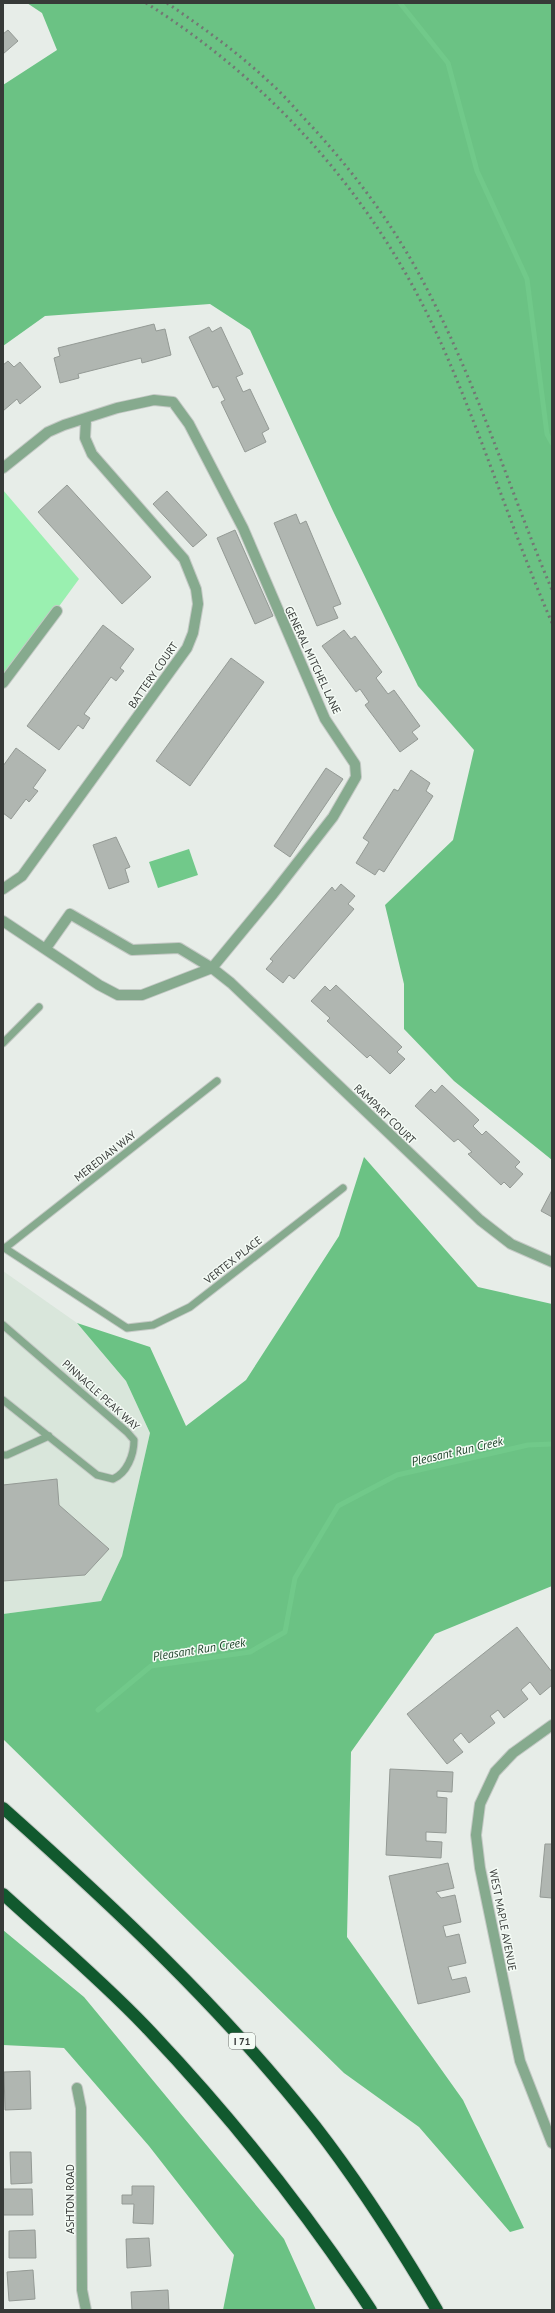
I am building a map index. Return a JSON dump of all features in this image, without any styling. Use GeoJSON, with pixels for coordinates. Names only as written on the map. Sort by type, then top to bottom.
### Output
{"type":"FeatureCollection","features":[{"type":"Feature","properties":{"kind":"highway","name":"I 71"},"geometry":{"type":"LineString","coordinates":[[3,1808],[135,1928],[232,2030],[315,2126],[400,2247],[437,2310]]}},
{"type":"Feature","properties":{"kind":"highway"},"geometry":{"type":"LineString","coordinates":[[3,1894],[144,2025],[232,2121],[328,2245],[371,2310]]}},
{"type":"Feature","properties":{"kind":"highway"},"geometry":{"type":"LineString","coordinates":[[328,2245],[362,2310]]}},
{"type":"Feature","properties":{"kind":"street","name":"GENERAL MITCHEL LANE"},"geometry":{"type":"LineString","coordinates":[[3,468],[48,432],[117,408],[154,400],[173,402],[189,424],[243,528],[326,719],[355,764],[356,777],[333,817],[273,894],[212,968],[142,995],[118,996],[3,921]]}},
{"type":"Feature","properties":{"kind":"street","name":"BATTERY COURT"},"geometry":{"type":"LineString","coordinates":[[3,889],[22,876],[187,648],[193,633],[198,604],[196,590],[184,559],[92,454],[85,438],[86,418]]}},
{"type":"Feature","properties":{"kind":"street"},"geometry":{"type":"LineString","coordinates":[[3,683],[57,611]]}},
{"type":"Feature","properties":{"kind":"street","name":"RAMPART COURT"},"geometry":{"type":"LineString","coordinates":[[46,948],[70,914],[132,950],[179,948],[212,968],[231,984],[480,1220],[511,1244],[552,1262]]}},
{"type":"Feature","properties":{"kind":"street","name":"WEST MAPLE AVENUE"},"geometry":{"type":"LineString","coordinates":[[552,1725],[513,1753],[495,1772],[480,1804],[476,1835],[483,1883],[520,2061],[552,2143]]}},
{"type":"Feature","properties":{"kind":"street","name":"ASHTON ROAD"},"geometry":{"type":"LineString","coordinates":[[77,2088],[81,2108],[82,2290],[86,2310]]}},
{"type":"Feature","properties":{"kind":"lane"},"geometry":{"type":"LineString","coordinates":[[3,1043],[39,1007]]}},
{"type":"Feature","properties":{"kind":"lane","name":"MEREDIAN WAY"},"geometry":{"type":"LineString","coordinates":[[4,1248],[217,1081]]}},
{"type":"Feature","properties":{"kind":"lane","name":"VERTEX PLACE"},"geometry":{"type":"LineString","coordinates":[[4,1248],[128,1328],[153,1326],[190,1307],[342,1188]]}},
{"type":"Feature","properties":{"kind":"lane","name":"PINNACLE PEAK WAY"},"geometry":{"type":"LineString","coordinates":[[3,1325],[127,1432],[134,1440],[134,1453],[120,1476],[113,1479],[97,1475],[3,1400]]}},
{"type":"Feature","properties":{"kind":"lane"},"geometry":{"type":"LineString","coordinates":[[3,1455],[7,1455],[49,1436]]}},
{"type":"Feature","properties":{"kind":"shaded area"},"geometry":{"type":"Polygon","coordinates":[[[27,3],[552,3],[552,1160],[454,1081],[404,1029],[404,984],[385,905],[453,840],[474,750],[418,686],[333,511],[250,330],[210,304],[45,316],[3,346],[3,85],[57,50],[42,13],[27,3]]]}},
{"type":"Feature","properties":{"kind":"shaded area"},"geometry":{"type":"Polygon","coordinates":[[[3,490],[79,579],[3,683],[3,490]]]}},
{"type":"Feature","properties":{"kind":"shaded area"},"geometry":{"type":"Polygon","coordinates":[[[189,849],[198,875],[158,888],[149,862],[189,849]]]}},
{"type":"Feature","properties":{"kind":"shaded area"},"geometry":{"type":"Polygon","coordinates":[[[364,1157],[478,1287],[552,1304],[552,1586],[435,1634],[351,1752],[347,1937],[463,2100],[524,2228],[510,2232],[419,2127],[344,2073],[3,1739],[3,1614],[101,1601],[122,1556],[150,1433],[126,1381],[77,1323],[150,1347],[186,1426],[246,1380],[339,1236],[364,1157]]]}},
{"type":"Feature","properties":{"kind":"shaded area"},"geometry":{"type":"Polygon","coordinates":[[[3,1271],[77,1323],[126,1381],[150,1433],[122,1556],[101,1601],[3,1614],[3,1271]]]}},
{"type":"Feature","properties":{"kind":"shaded area"},"geometry":{"type":"Polygon","coordinates":[[[3,1930],[84,1997],[284,2239],[316,2310],[223,2310],[234,2255],[149,2146],[64,2048],[3,2045],[3,1930]]]}},
{"type":"Feature","properties":{"kind":"building"},"geometry":{"type":"Polygon","coordinates":[[[8,30],[18,41],[3,54],[3,34],[8,30]]]}},
{"type":"Feature","properties":{"kind":"building"},"geometry":{"type":"Polygon","coordinates":[[[154,324],[156,331],[165,329],[171,355],[142,363],[141,358],[78,374],[79,378],[60,383],[54,358],[60,356],[58,348],[154,324]]]}},
{"type":"Feature","properties":{"kind":"building"},"geometry":{"type":"Polygon","coordinates":[[[209,327],[212,332],[221,327],[243,374],[236,377],[243,392],[250,389],[269,429],[262,433],[266,442],[245,452],[221,402],[225,400],[218,386],[213,388],[189,337],[209,327]]]}},
{"type":"Feature","properties":{"kind":"building"},"geometry":{"type":"Polygon","coordinates":[[[8,361],[14,367],[20,362],[41,387],[20,404],[17,399],[3,411],[3,365],[8,361]]]}},
{"type":"Feature","properties":{"kind":"building"},"geometry":{"type":"Polygon","coordinates":[[[67,485],[151,577],[122,604],[38,512],[67,485]]]}},
{"type":"Feature","properties":{"kind":"building"},"geometry":{"type":"Polygon","coordinates":[[[167,491],[207,535],[193,547],[153,504],[167,491]]]}},
{"type":"Feature","properties":{"kind":"building"},"geometry":{"type":"Polygon","coordinates":[[[296,514],[300,524],[306,521],[341,604],[333,607],[338,618],[317,626],[274,523],[296,514]]]}},
{"type":"Feature","properties":{"kind":"building"},"geometry":{"type":"Polygon","coordinates":[[[235,530],[273,616],[255,624],[217,538],[235,530]]]}},
{"type":"Feature","properties":{"kind":"building"},"geometry":{"type":"Polygon","coordinates":[[[103,625],[134,649],[120,668],[124,671],[116,681],[111,677],[84,714],[90,718],[83,729],[78,725],[59,750],[27,726],[103,625]]]}},
{"type":"Feature","properties":{"kind":"building"},"geometry":{"type":"Polygon","coordinates":[[[344,630],[351,639],[355,636],[382,672],[376,678],[388,694],[394,690],[420,726],[412,732],[418,739],[400,752],[365,705],[369,702],[360,689],[356,692],[322,646],[344,630]]]}},
{"type":"Feature","properties":{"kind":"building"},"geometry":{"type":"Polygon","coordinates":[[[231,658],[264,682],[190,786],[156,761],[231,658]]]}},
{"type":"Feature","properties":{"kind":"building"},"geometry":{"type":"Polygon","coordinates":[[[16,748],[46,770],[33,788],[38,791],[29,802],[26,799],[11,819],[3,813],[3,766],[16,748]]]}},
{"type":"Feature","properties":{"kind":"building"},"geometry":{"type":"Polygon","coordinates":[[[326,768],[343,779],[290,857],[274,846],[326,768]]]}},
{"type":"Feature","properties":{"kind":"building"},"geometry":{"type":"Polygon","coordinates":[[[411,770],[430,783],[426,791],[433,796],[384,872],[379,869],[375,875],[356,863],[369,842],[363,838],[394,789],[398,791],[411,770]]]}},
{"type":"Feature","properties":{"kind":"building"},"geometry":{"type":"Polygon","coordinates":[[[116,837],[130,867],[125,869],[129,882],[109,889],[93,845],[116,837]]]}},
{"type":"Feature","properties":{"kind":"building"},"geometry":{"type":"Polygon","coordinates":[[[341,884],[355,896],[348,904],[354,909],[294,979],[289,975],[283,983],[266,969],[273,961],[270,959],[332,887],[335,891],[341,884]]]}},
{"type":"Feature","properties":{"kind":"building"},"geometry":{"type":"Polygon","coordinates":[[[336,985],[402,1047],[397,1052],[405,1059],[390,1074],[370,1055],[367,1058],[327,1021],[330,1018],[311,1001],[325,986],[330,991],[336,985]]]}},
{"type":"Feature","properties":{"kind":"building"},"geometry":{"type":"Polygon","coordinates":[[[442,1085],[479,1120],[473,1126],[482,1135],[486,1131],[520,1162],[515,1167],[523,1174],[510,1188],[504,1182],[501,1185],[468,1154],[472,1152],[458,1139],[454,1142],[415,1106],[431,1089],[435,1093],[442,1085]]]}},
{"type":"Feature","properties":{"kind":"building"},"geometry":{"type":"Polygon","coordinates":[[[552,1190],[552,1217],[541,1211],[552,1190]]]}},
{"type":"Feature","properties":{"kind":"building"},"geometry":{"type":"Polygon","coordinates":[[[57,1479],[59,1505],[109,1549],[85,1575],[3,1581],[3,1485],[57,1479]]]}},
{"type":"Feature","properties":{"kind":"building"},"geometry":{"type":"Polygon","coordinates":[[[517,1627],[552,1672],[552,1685],[540,1695],[530,1682],[521,1690],[528,1699],[504,1718],[498,1710],[490,1716],[495,1723],[469,1743],[461,1733],[453,1740],[463,1752],[447,1764],[407,1714],[517,1627]]]}},
{"type":"Feature","properties":{"kind":"building"},"geometry":{"type":"Polygon","coordinates":[[[390,1769],[453,1772],[452,1792],[437,1791],[437,1797],[447,1798],[446,1833],[426,1832],[426,1841],[442,1842],[441,1858],[386,1855],[390,1769]]]}},
{"type":"Feature","properties":{"kind":"building"},"geometry":{"type":"Polygon","coordinates":[[[545,1844],[552,1844],[552,1898],[540,1897],[545,1844]]]}},
{"type":"Feature","properties":{"kind":"building"},"geometry":{"type":"Polygon","coordinates":[[[448,1863],[454,1888],[436,1892],[441,1898],[455,1895],[461,1922],[443,1926],[446,1937],[459,1934],[466,1963],[448,1967],[452,1980],[466,1977],[470,1992],[418,2004],[389,1876],[448,1863]]]}},
{"type":"Feature","properties":{"kind":"building"},"geometry":{"type":"Polygon","coordinates":[[[30,2071],[31,2109],[5,2110],[4,2072],[30,2071]]]}},
{"type":"Feature","properties":{"kind":"building"},"geometry":{"type":"Polygon","coordinates":[[[10,2152],[31,2152],[32,2183],[11,2184],[10,2152]]]}},
{"type":"Feature","properties":{"kind":"building"},"geometry":{"type":"Polygon","coordinates":[[[132,2186],[154,2186],[153,2224],[133,2223],[134,2204],[122,2204],[122,2195],[132,2195],[132,2186]]]}},
{"type":"Feature","properties":{"kind":"building"},"geometry":{"type":"Polygon","coordinates":[[[3,2189],[32,2189],[33,2215],[3,2215],[3,2189]]]}},
{"type":"Feature","properties":{"kind":"building"},"geometry":{"type":"Polygon","coordinates":[[[35,2230],[36,2258],[9,2258],[9,2231],[35,2230]]]}},
{"type":"Feature","properties":{"kind":"building"},"geometry":{"type":"Polygon","coordinates":[[[149,2238],[151,2266],[127,2268],[126,2239],[149,2238]]]}},
{"type":"Feature","properties":{"kind":"building"},"geometry":{"type":"Polygon","coordinates":[[[33,2270],[35,2299],[9,2301],[7,2272],[33,2270]]]}},
{"type":"Feature","properties":{"kind":"building"},"geometry":{"type":"Polygon","coordinates":[[[168,2290],[169,2310],[132,2310],[131,2292],[168,2290]]]}},
{"type":"Feature","properties":{"kind":"waterway"},"geometry":{"type":"LineString","coordinates":[[400,3],[448,63],[477,171],[527,279],[547,434],[552,443]]}},
{"type":"Feature","properties":{"kind":"waterway","name":"Pleasant Run Creek"},"geometry":{"type":"LineString","coordinates":[[98,1710],[151,1666],[250,1652],[285,1632],[295,1578],[338,1506],[397,1475],[528,1445],[552,1444]]}},
{"type":"Feature","properties":{"kind":"railway"},"geometry":{"type":"LineString","coordinates":[[146,3],[193,35],[238,71],[280,109],[319,151],[354,195],[387,242],[416,291],[441,343],[552,623]]}},
{"type":"Feature","properties":{"kind":"railway"},"geometry":{"type":"LineString","coordinates":[[167,3],[231,49],[276,89],[338,157],[387,221],[428,291],[463,364],[552,590]]}}]}
